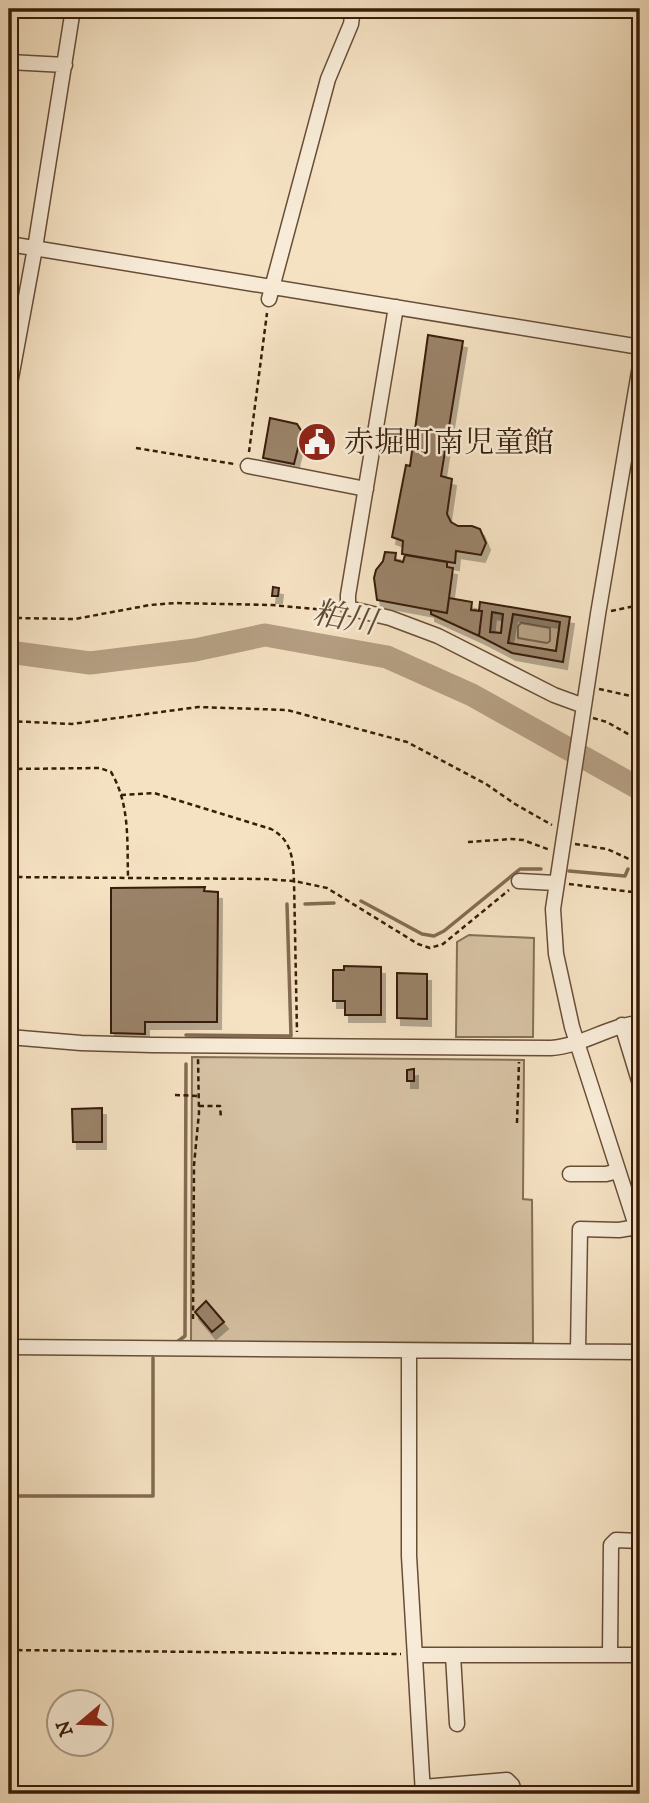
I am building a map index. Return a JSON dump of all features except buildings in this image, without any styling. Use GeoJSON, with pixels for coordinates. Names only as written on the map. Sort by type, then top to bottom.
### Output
{"type":"FeatureCollection","features":[{"type":"Feature","properties":{"kind":"street"},"geometry":{"type":"LineString","coordinates":[[9,389],[35,248],[73,9]]}},
{"type":"Feature","properties":{"kind":"street"},"geometry":{"type":"LineString","coordinates":[[270,293],[328,79],[351,24],[353,9]]}},
{"type":"Feature","properties":{"kind":"street"},"geometry":{"type":"LineString","coordinates":[[9,62],[65,65]]}},
{"type":"Feature","properties":{"kind":"street"},"geometry":{"type":"LineString","coordinates":[[9,244],[270,293],[396,307],[640,347]]}},
{"type":"Feature","properties":{"kind":"street"},"geometry":{"type":"LineString","coordinates":[[396,307],[348,608],[390,618],[438,636],[554,695],[585,714]]}},
{"type":"Feature","properties":{"kind":"street"},"geometry":{"type":"LineString","coordinates":[[578,1352],[580,1229],[638,1232],[578,1043],[556,954],[553,909],[562,838],[585,714],[598,614],[640,366]]}},
{"type":"Feature","properties":{"kind":"street"},"geometry":{"type":"LineString","coordinates":[[248,466],[366,489]]}},
{"type":"Feature","properties":{"kind":"street"},"geometry":{"type":"LineString","coordinates":[[519,881],[555,883]]}},
{"type":"Feature","properties":{"kind":"street"},"geometry":{"type":"LineString","coordinates":[[9,1037],[81,1043],[551,1048],[578,1043],[622,1025],[640,1023]]}},
{"type":"Feature","properties":{"kind":"street"},"geometry":{"type":"LineString","coordinates":[[622,1025],[640,1084]]}},
{"type":"Feature","properties":{"kind":"street"},"geometry":{"type":"LineString","coordinates":[[570,1174],[606,1174],[618,1171]]}},
{"type":"Feature","properties":{"kind":"street"},"geometry":{"type":"LineString","coordinates":[[9,1347],[640,1352]]}},
{"type":"Feature","properties":{"kind":"street"},"geometry":{"type":"LineString","coordinates":[[409,1351],[409,1556],[423,1791],[507,1780],[515,1794]]}},
{"type":"Feature","properties":{"kind":"street"},"geometry":{"type":"LineString","coordinates":[[610,1655],[611,1545],[616,1540],[640,1541]]}},
{"type":"Feature","properties":{"kind":"street"},"geometry":{"type":"LineString","coordinates":[[415,1655],[640,1655]]}},
{"type":"Feature","properties":{"kind":"street"},"geometry":{"type":"LineString","coordinates":[[453,1655],[457,1724]]}},
{"type":"Feature","properties":{"kind":"path"},"geometry":{"type":"LineString","coordinates":[[136,449],[248,466],[270,293]]}},
{"type":"Feature","properties":{"kind":"path"},"geometry":{"type":"LineString","coordinates":[[9,615],[17,618],[66,620],[176,603],[272,605],[345,611]]}},
{"type":"Feature","properties":{"kind":"path"},"geometry":{"type":"LineString","coordinates":[[598,614],[640,604]]}},
{"type":"Feature","properties":{"kind":"path"},"geometry":{"type":"LineString","coordinates":[[588,686],[640,698]]}},
{"type":"Feature","properties":{"kind":"path"},"geometry":{"type":"LineString","coordinates":[[9,720],[72,723],[198,707],[287,710],[407,742],[486,784],[562,838]]}},
{"type":"Feature","properties":{"kind":"path"},"geometry":{"type":"LineString","coordinates":[[585,714],[607,722],[640,741]]}},
{"type":"Feature","properties":{"kind":"path"},"geometry":{"type":"LineString","coordinates":[[9,769],[100,768],[111,772],[121,795],[126,818],[128,877]]}},
{"type":"Feature","properties":{"kind":"path"},"geometry":{"type":"LineString","coordinates":[[121,795],[154,793],[271,829],[287,841],[293,857],[298,1046]]}},
{"type":"Feature","properties":{"kind":"path"},"geometry":{"type":"LineString","coordinates":[[468,842],[562,838],[607,849],[640,864]]}},
{"type":"Feature","properties":{"kind":"path"},"geometry":{"type":"LineString","coordinates":[[9,877],[294,881],[327,888],[402,936],[430,947],[443,944],[519,881]]}},
{"type":"Feature","properties":{"kind":"path"},"geometry":{"type":"LineString","coordinates":[[555,883],[640,893]]}},
{"type":"Feature","properties":{"kind":"path"},"geometry":{"type":"LineString","coordinates":[[193,1319],[194,1165],[199,1106],[199,1054]]}},
{"type":"Feature","properties":{"kind":"path"},"geometry":{"type":"LineString","coordinates":[[517,1123],[518,1056]]}},
{"type":"Feature","properties":{"kind":"path"},"geometry":{"type":"LineString","coordinates":[[175,1095],[199,1096]]}},
{"type":"Feature","properties":{"kind":"path"},"geometry":{"type":"LineString","coordinates":[[199,1106],[220,1106],[220,1118]]}},
{"type":"Feature","properties":{"kind":"path"},"geometry":{"type":"LineString","coordinates":[[9,1650],[415,1655]]}},
{"type":"Feature","properties":{"kind":"shaded area"},"geometry":{"type":"Polygon","coordinates":[[[469,935],[534,938],[533,1037],[456,1037],[457,942],[469,935]]]}},
{"type":"Feature","properties":{"kind":"shaded area"},"geometry":{"type":"Polygon","coordinates":[[[192,1057],[524,1060],[523,1199],[532,1200],[533,1343],[191,1342],[192,1057]]]}},
{"type":"Feature","properties":{"kind":"water"},"geometry":{"type":"Polygon","coordinates":[[[492,612],[503,614],[501,633],[490,632],[492,612]]]}},
{"type":"Feature","properties":{"kind":"water"},"geometry":{"type":"Polygon","coordinates":[[[513,614],[560,622],[556,651],[508,643],[513,614]]]}},
{"type":"Feature","properties":{"kind":"waterway","name":"粕川"},"geometry":{"type":"LineString","coordinates":[[9,652],[90,663],[195,650],[265,635],[387,657],[472,695],[640,789]]}},
{"type":"Feature","properties":{"kind":"waterway"},"geometry":{"type":"LineString","coordinates":[[361,901],[422,934],[434,936],[444,931],[520,869],[541,869]]}},
{"type":"Feature","properties":{"kind":"waterway"},"geometry":{"type":"LineString","coordinates":[[569,871],[625,876],[628,869]]}},
{"type":"Feature","properties":{"kind":"waterway"},"geometry":{"type":"LineString","coordinates":[[305,904],[334,903]]}},
{"type":"Feature","properties":{"kind":"waterway"},"geometry":{"type":"LineString","coordinates":[[186,1035],[291,1036],[287,904]]}},
{"type":"Feature","properties":{"kind":"waterway"},"geometry":{"type":"LineString","coordinates":[[177,1342],[185,1336],[186,1064]]}},
{"type":"Feature","properties":{"kind":"waterway"},"geometry":{"type":"LineString","coordinates":[[9,1496],[153,1496],[153,1358]]}},
{"type":"Feature","properties":{"kind":"place","name":"赤堀町南児童館"},"geometry":{"type":"Point","coordinates":[317,442]}}]}
